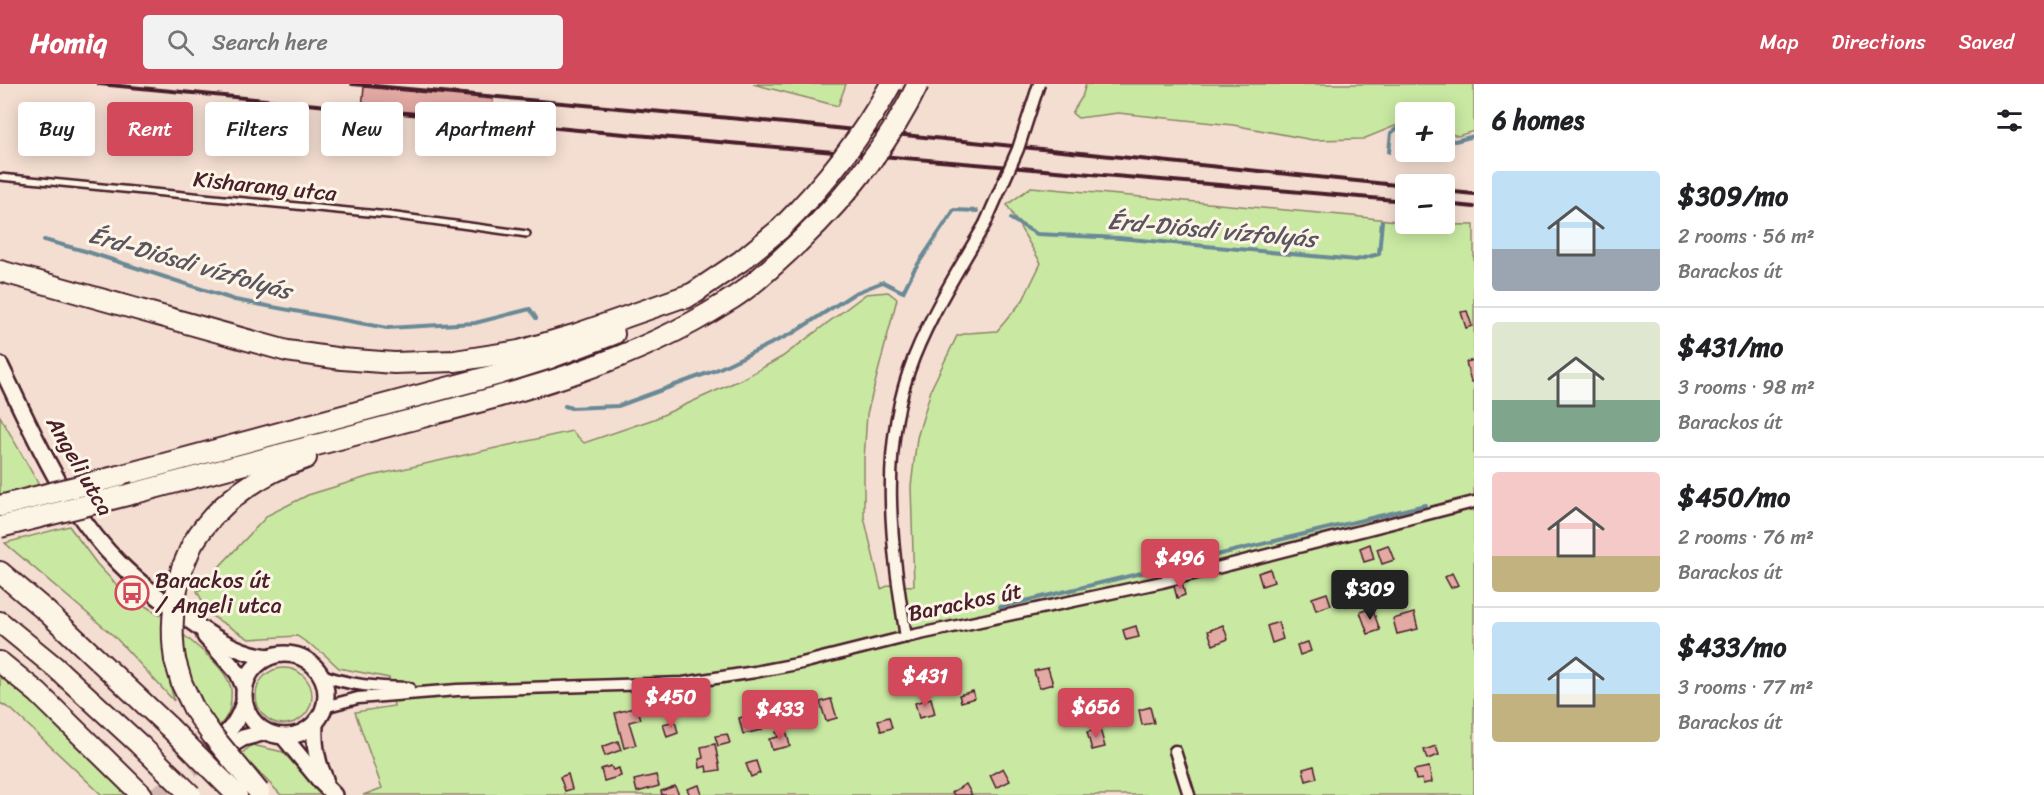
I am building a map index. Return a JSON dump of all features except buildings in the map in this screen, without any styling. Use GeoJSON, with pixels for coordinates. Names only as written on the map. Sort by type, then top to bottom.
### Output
{"type":"FeatureCollection","features":[{"type":"Feature","properties":{"kind":"highway"},"geometry":{"type":"LineString","coordinates":[[0,507],[509,371],[591,344],[653,317],[697,292],[741,261],[780,229],[836,169],[874,114],[891,84]]}},
{"type":"Feature","properties":{"kind":"highway"},"geometry":{"type":"LineString","coordinates":[[0,527],[552,381],[622,356],[676,331],[726,303],[776,264],[830,212],[878,154],[918,84]]}},
{"type":"Feature","properties":{"kind":"highway"},"geometry":{"type":"LineString","coordinates":[[0,272],[287,351],[342,359],[419,363],[483,358],[519,351],[577,334],[697,292]]}},
{"type":"Feature","properties":{"kind":"highway"},"geometry":{"type":"LineString","coordinates":[[260,794],[194,710],[182,684],[171,635],[172,614],[182,568],[199,534],[220,509],[235,496],[290,464],[329,451],[383,427]]}},
{"type":"Feature","properties":{"kind":"highway"},"geometry":{"type":"LineString","coordinates":[[0,572],[46,611],[237,795]]}},
{"type":"Feature","properties":{"kind":"highway"},"geometry":{"type":"LineString","coordinates":[[0,622],[55,667],[191,795]]}},
{"type":"Feature","properties":{"kind":"highway"},"geometry":{"type":"LineString","coordinates":[[0,662],[38,693],[142,795]]}},
{"type":"Feature","properties":{"kind":"highway"},"geometry":{"type":"LineString","coordinates":[[0,670],[38,693]]}},
{"type":"Feature","properties":{"kind":"street"},"geometry":{"type":"LineString","coordinates":[[906,637],[894,556],[889,495],[894,432],[905,387],[922,338],[954,277],[986,224],[1018,149],[1039,84]]}},
{"type":"Feature","properties":{"kind":"street","name":"Angeli utca"},"geometry":{"type":"LineString","coordinates":[[0,365],[60,485],[77,513],[119,564],[192,623],[233,666],[244,694]]}},
{"type":"Feature","properties":{"kind":"street","name":"Barackos út"},"geometry":{"type":"LineString","coordinates":[[324,707],[358,698],[457,690],[683,683],[718,679],[802,663],[906,637],[1162,582],[1474,502]]}},
{"type":"Feature","properties":{"kind":"street","name":"Angeli utca"},"geometry":{"type":"LineString","coordinates":[[192,623],[253,655],[269,657]]}},
{"type":"Feature","properties":{"kind":"street"},"geometry":{"type":"LineString","coordinates":[[266,732],[224,743],[240,717],[247,679],[255,667],[269,657],[288,654],[298,656],[307,661],[320,674],[326,690],[324,707],[315,724],[314,745],[318,765],[334,795]]}},
{"type":"Feature","properties":{"kind":"street","name":"Barackos út"},"geometry":{"type":"LineString","coordinates":[[320,674],[336,681],[359,685],[457,690]]}},
{"type":"Feature","properties":{"kind":"street"},"geometry":{"type":"LineString","coordinates":[[244,694],[250,718],[266,732],[293,736],[315,724]]}},
{"type":"Feature","properties":{"kind":"street"},"geometry":{"type":"LineString","coordinates":[[282,736],[321,783],[334,795]]}},
{"type":"Feature","properties":{"kind":"street"},"geometry":{"type":"LineString","coordinates":[[1175,751],[1189,795]]}},
{"type":"Feature","properties":{"kind":"lane","name":"Kisharang utca"},"geometry":{"type":"LineString","coordinates":[[0,177],[365,213],[527,234]]}},
{"type":"Feature","properties":{"kind":"green space"},"geometry":{"type":"Polygon","coordinates":[[[753,84],[846,84],[838,106],[753,84]]]}},
{"type":"Feature","properties":{"kind":"green space"},"geometry":{"type":"Polygon","coordinates":[[[1086,84],[1474,84],[1474,131],[1455,135],[1455,102],[1395,102],[1395,126],[1363,139],[1313,140],[1233,125],[1118,113],[1078,118],[1072,113],[1082,97],[1086,84]]]}},
{"type":"Feature","properties":{"kind":"green space"},"geometry":{"type":"Polygon","coordinates":[[[1031,187],[1395,221],[1395,234],[1455,234],[1455,225],[1474,225],[1474,795],[363,795],[382,788],[355,712],[394,706],[389,678],[339,668],[324,654],[297,636],[249,639],[210,615],[197,591],[213,583],[219,567],[268,515],[308,495],[367,477],[572,431],[584,443],[654,419],[742,379],[782,357],[866,294],[888,292],[897,299],[867,414],[864,517],[881,589],[890,585],[914,586],[911,486],[917,438],[932,387],[957,336],[997,331],[1023,300],[1041,263],[1007,205],[1031,187]]]}},
{"type":"Feature","properties":{"kind":"green space"},"geometry":{"type":"Polygon","coordinates":[[[0,416],[39,485],[0,496],[0,416]]]}},
{"type":"Feature","properties":{"kind":"green space"},"geometry":{"type":"Polygon","coordinates":[[[69,526],[97,564],[124,593],[163,617],[166,659],[174,701],[115,637],[5,543],[69,526]]]}},
{"type":"Feature","properties":{"kind":"green space"},"geometry":{"type":"Polygon","coordinates":[[[179,631],[215,663],[230,685],[229,711],[218,727],[202,704],[188,677],[182,659],[179,631]]]}},
{"type":"Feature","properties":{"kind":"green space"},"geometry":{"type":"Polygon","coordinates":[[[279,668],[289,668],[304,676],[310,685],[312,696],[310,707],[304,716],[289,724],[279,724],[268,719],[261,712],[256,701],[256,691],[261,680],[268,673],[279,668]]]}},
{"type":"Feature","properties":{"kind":"green space"},"geometry":{"type":"Polygon","coordinates":[[[0,675],[45,709],[134,795],[102,795],[12,710],[0,703],[0,675]]]}},
{"type":"Feature","properties":{"kind":"green space"},"geometry":{"type":"Polygon","coordinates":[[[252,745],[283,752],[322,795],[281,795],[241,754],[252,745]]]}},
{"type":"Feature","properties":{"kind":"waterway","name":"Érd-Diósdi vízfolyás"},"geometry":{"type":"LineString","coordinates":[[1389,152],[1391,133],[1395,130]]}},
{"type":"Feature","properties":{"kind":"waterway","name":"Érd-Diósdi vízfolyás"},"geometry":{"type":"LineString","coordinates":[[1455,141],[1474,136]]}},
{"type":"Feature","properties":{"kind":"waterway","name":"Érd-Diósdi vízfolyás"},"geometry":{"type":"LineString","coordinates":[[565,406],[571,408],[618,406],[716,370],[793,333],[855,293],[883,282],[903,292],[914,270],[954,210],[977,211]]}},
{"type":"Feature","properties":{"kind":"waterway","name":"Érd-Diósdi vízfolyás"},"geometry":{"type":"LineString","coordinates":[[1011,219],[1037,234],[1119,238],[1356,260],[1379,254],[1382,221]]}},
{"type":"Feature","properties":{"kind":"waterway","name":"Érd-Diósdi vízfolyás"},"geometry":{"type":"LineString","coordinates":[[44,240],[235,300],[387,328],[475,323],[530,309],[536,318]]}},
{"type":"Feature","properties":{"kind":"waterway"},"geometry":{"type":"LineString","coordinates":[[1000,607],[1425,505]]}},
{"type":"Feature","properties":{"kind":"tunnel"},"geometry":{"type":"LineString","coordinates":[[154,795],[228,747]]}},
{"type":"Feature","properties":{"kind":"railway"},"geometry":{"type":"LineString","coordinates":[[99,84],[578,130],[1395,200]]}},
{"type":"Feature","properties":{"kind":"railway"},"geometry":{"type":"LineString","coordinates":[[352,84],[796,124],[1395,185]]}},
{"type":"Feature","properties":{"kind":"railway"},"geometry":{"type":"LineString","coordinates":[[1455,192],[1474,194]]}},
{"type":"Feature","properties":{"kind":"railway"},"geometry":{"type":"LineString","coordinates":[[1455,205],[1474,207]]}},
{"type":"Feature","properties":{"kind":"place","name":"Barackos út / Angeli utca"},"geometry":{"type":"Point","coordinates":[132,593]}}]}
